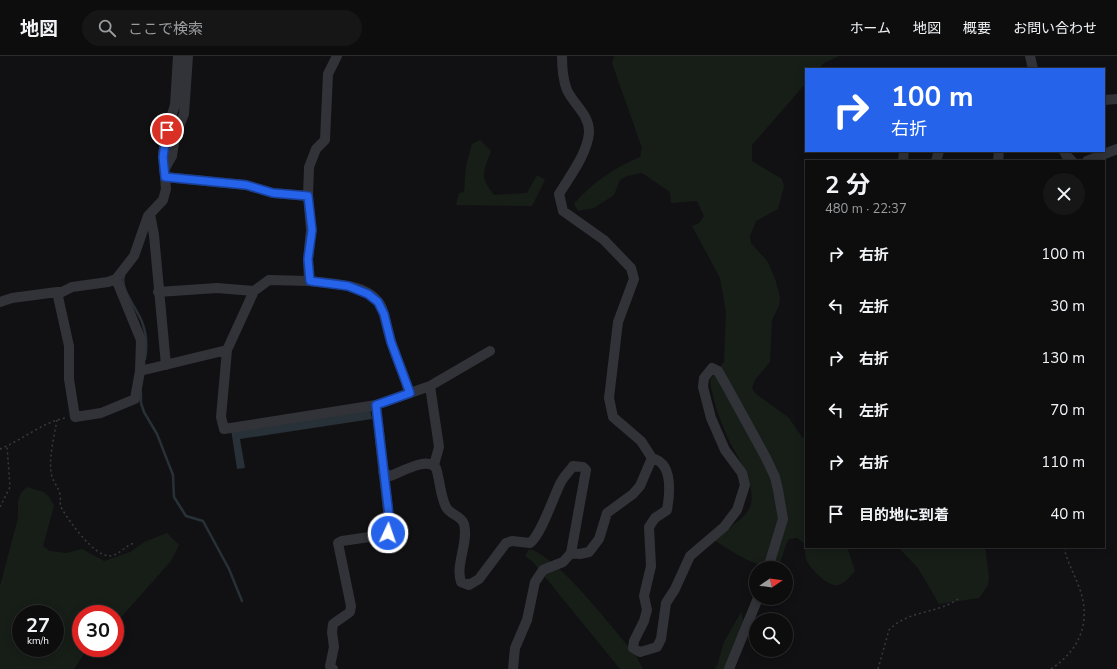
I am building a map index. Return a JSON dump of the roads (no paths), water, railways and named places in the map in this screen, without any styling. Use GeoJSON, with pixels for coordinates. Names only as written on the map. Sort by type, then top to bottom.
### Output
{"type":"FeatureCollection","features":[{"type":"Feature","properties":{"kind":"street"},"geometry":{"type":"LineString","coordinates":[[0,302],[12,298],[62,292],[72,287],[108,282],[116,279],[134,256],[145,223],[150,214],[164,197],[163,157],[166,134],[175,105],[178,56]]}},
{"type":"Feature","properties":{"kind":"street"},"geometry":{"type":"LineString","coordinates":[[164,173],[170,160],[175,136],[184,114],[188,56]]}},
{"type":"Feature","properties":{"kind":"street"},"geometry":{"type":"LineString","coordinates":[[310,281],[308,259],[312,230],[308,196],[309,167],[316,149],[324,140],[328,74],[337,56]]}},
{"type":"Feature","properties":{"kind":"street"},"geometry":{"type":"LineString","coordinates":[[562,56],[562,65],[567,89],[585,115],[589,133],[586,148],[560,194],[563,211],[604,240],[631,268],[634,279],[618,322],[609,398],[613,417],[641,441],[652,458],[659,460],[664,465],[670,497],[667,510],[655,518],[649,527],[651,566],[644,596],[647,610],[644,621],[634,641],[633,648],[640,652],[657,647],[662,639],[666,603],[675,589],[690,556],[724,527],[737,510],[745,485],[742,473],[725,450],[711,418],[703,387],[704,378],[712,368],[718,371],[726,384],[775,477],[783,518],[770,561]]}},
{"type":"Feature","properties":{"kind":"street"},"geometry":{"type":"LineString","coordinates":[[1030,56],[1033,68]]}},
{"type":"Feature","properties":{"kind":"street"},"geometry":{"type":"LineString","coordinates":[[1105,100],[1117,99]]}},
{"type":"Feature","properties":{"kind":"street"},"geometry":{"type":"LineString","coordinates":[[1090,160],[1117,149]]}},
{"type":"Feature","properties":{"kind":"street"},"geometry":{"type":"LineString","coordinates":[[1064,152],[1071,160]]}},
{"type":"Feature","properties":{"kind":"street"},"geometry":{"type":"LineString","coordinates":[[164,173],[246,185],[273,193],[308,196]]}},
{"type":"Feature","properties":{"kind":"street"},"geometry":{"type":"LineString","coordinates":[[150,214],[154,235],[158,292],[166,365]]}},
{"type":"Feature","properties":{"kind":"street"},"geometry":{"type":"LineString","coordinates":[[58,292],[69,346],[69,379],[75,417],[101,413],[135,399],[140,372],[141,340],[116,279]]}},
{"type":"Feature","properties":{"kind":"street"},"geometry":{"type":"LineString","coordinates":[[410,393],[391,342],[384,314],[378,302],[368,294],[348,286],[310,281],[268,280],[254,291],[227,350],[221,417],[224,429],[376,405],[430,386],[490,351]]}},
{"type":"Feature","properties":{"kind":"street"},"geometry":{"type":"LineString","coordinates":[[158,292],[216,288],[254,291]]}},
{"type":"Feature","properties":{"kind":"street"},"geometry":{"type":"LineString","coordinates":[[140,372],[227,350]]}},
{"type":"Feature","properties":{"kind":"street"},"geometry":{"type":"LineString","coordinates":[[430,386],[438,440],[434,464],[446,507],[464,523],[465,542],[459,576],[461,582],[469,586],[479,579],[506,543],[512,540],[530,543],[536,538],[560,482],[573,466],[583,466],[586,470],[572,553],[562,562],[543,570],[535,582],[527,620],[515,648],[513,669]]}},
{"type":"Feature","properties":{"kind":"street"},"geometry":{"type":"LineString","coordinates":[[333,669],[330,666],[334,647],[332,632],[333,624],[350,612],[351,606],[338,543],[342,540],[383,535],[390,530],[376,405]]}},
{"type":"Feature","properties":{"kind":"street"},"geometry":{"type":"LineString","coordinates":[[572,553],[580,554],[589,552],[599,539],[607,514],[633,494],[640,486],[652,458]]}},
{"type":"Feature","properties":{"kind":"street"},"geometry":{"type":"LineString","coordinates":[[383,472],[390,476],[426,462],[434,464]]}},
{"type":"Feature","properties":{"kind":"street"},"geometry":{"type":"LineString","coordinates":[[729,669],[755,605]]}},
{"type":"Feature","properties":{"kind":"waterway"},"geometry":{"type":"LineString","coordinates":[[124,276],[124,287],[144,329],[146,342],[145,359]]}},
{"type":"Feature","properties":{"kind":"waterway"},"geometry":{"type":"LineString","coordinates":[[141,392],[141,403],[144,412],[157,434],[173,475],[174,497],[186,516],[203,521],[229,569],[242,601]]}}]}
